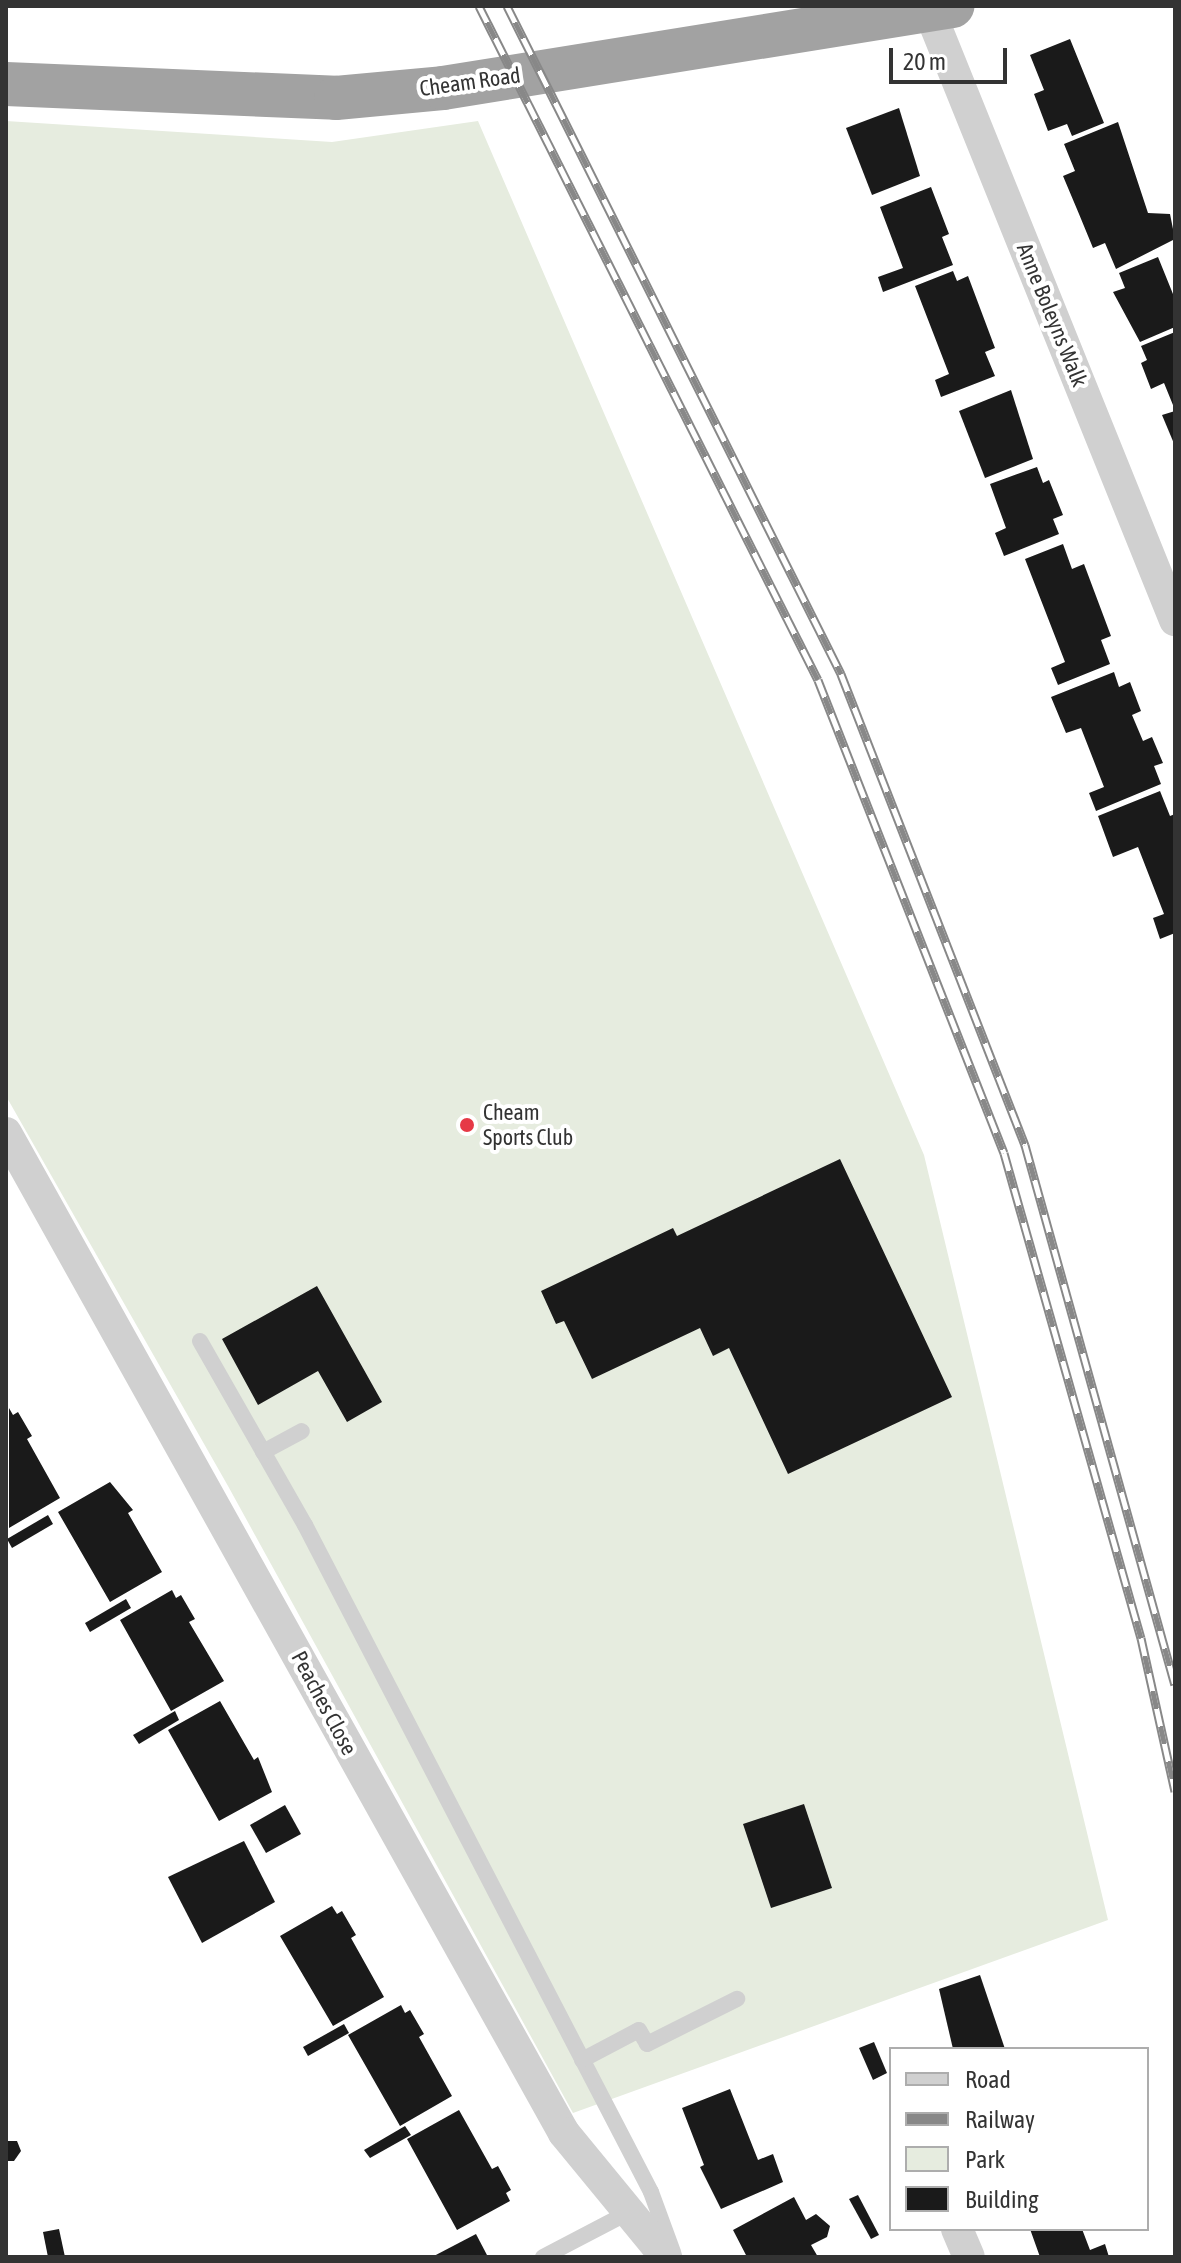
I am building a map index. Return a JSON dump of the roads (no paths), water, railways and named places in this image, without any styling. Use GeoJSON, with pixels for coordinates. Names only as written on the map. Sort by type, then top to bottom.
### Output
{"type":"FeatureCollection","features":[{"type":"Feature","properties":{"kind":"highway","name":"Cheam Road"},"geometry":{"type":"LineString","coordinates":[[6,84],[336,98],[443,88],[940,8]]}},
{"type":"Feature","properties":{"kind":"street","name":"Anne Boleyns Walk"},"geometry":{"type":"LineString","coordinates":[[940,8],[1175,620]]}},
{"type":"Feature","properties":{"kind":"street","name":"Peaches Close"},"geometry":{"type":"LineString","coordinates":[[6,1133],[564,2133],[666,2257]]}},
{"type":"Feature","properties":{"kind":"street"},"geometry":{"type":"LineString","coordinates":[[958,2231],[969,2257]]}},
{"type":"Feature","properties":{"kind":"lane"},"geometry":{"type":"LineString","coordinates":[[200,1341],[263,1452],[651,2192],[674,2257]]}},
{"type":"Feature","properties":{"kind":"lane"},"geometry":{"type":"LineString","coordinates":[[263,1452],[302,1431]]}},
{"type":"Feature","properties":{"kind":"lane"},"geometry":{"type":"LineString","coordinates":[[582,2060],[639,2030],[647,2044],[737,1999]]}},
{"type":"Feature","properties":{"kind":"lane"},"geometry":{"type":"LineString","coordinates":[[543,2257],[629,2212]]}},
{"type":"Feature","properties":{"kind":"railway"},"geometry":{"type":"LineString","coordinates":[[479,6],[818,680],[1004,1153],[1141,1638],[1175,1791]]}},
{"type":"Feature","properties":{"kind":"railway"},"geometry":{"type":"LineString","coordinates":[[507,6],[841,674],[1025,1145],[1175,1685]]}},
{"type":"Feature","properties":{"kind":"place","name":"Cheam Sports Club"},"geometry":{"type":"Point","coordinates":[467,1125]}}]}
